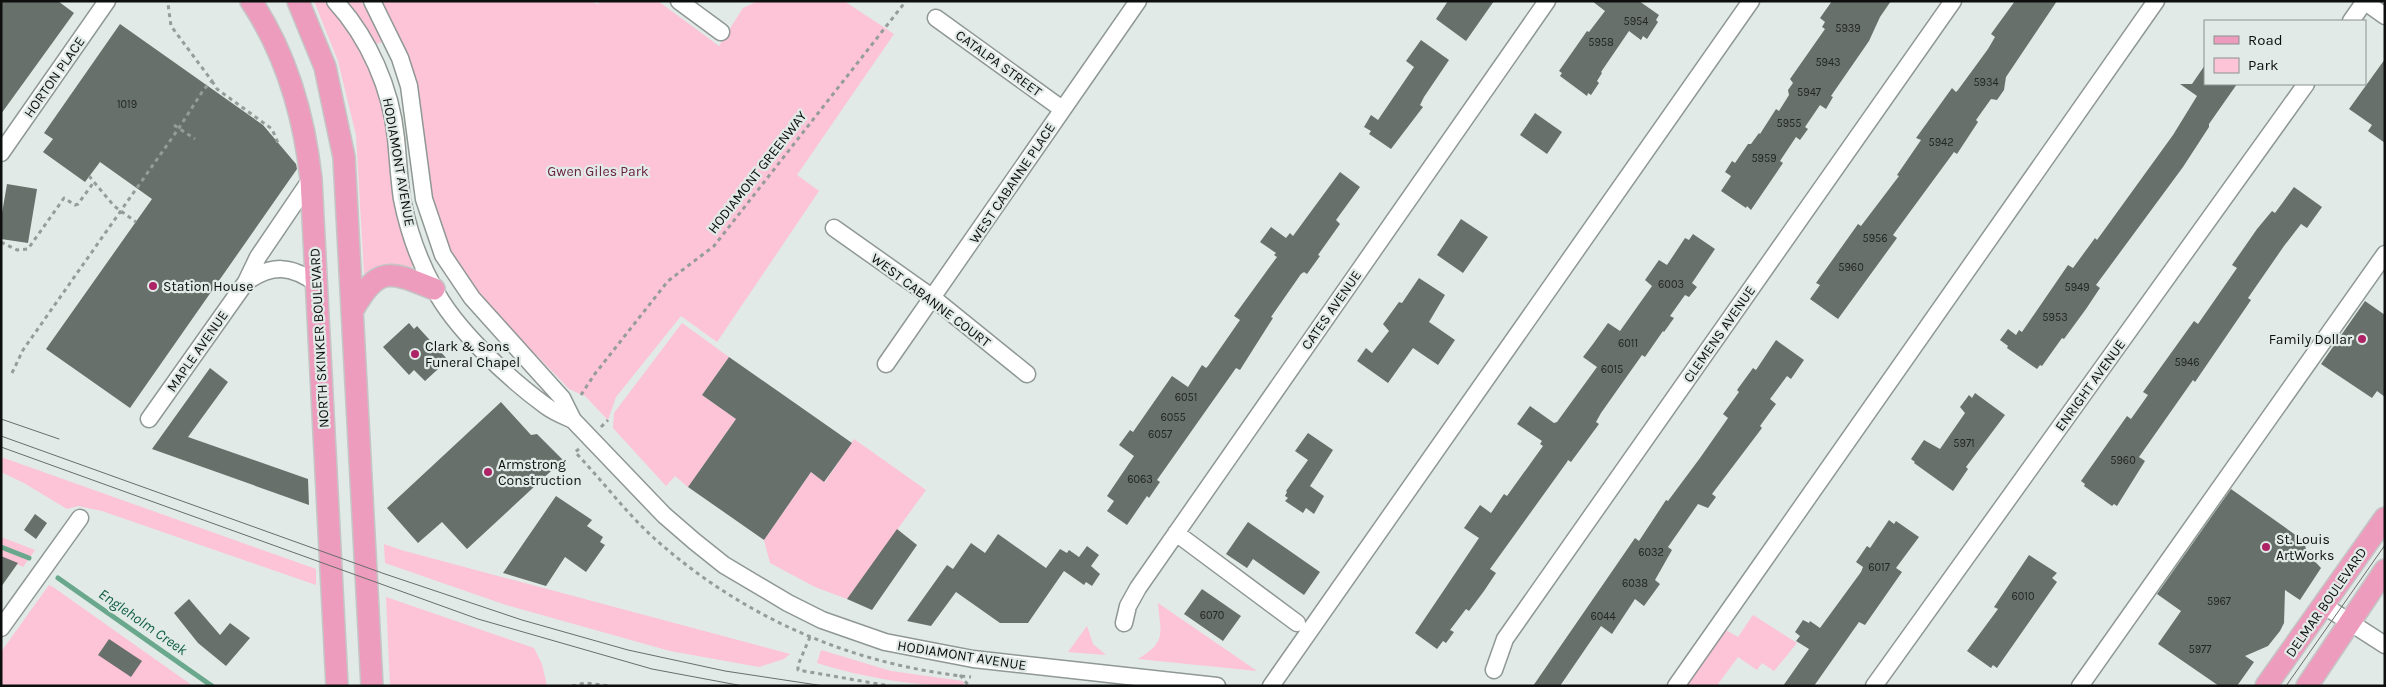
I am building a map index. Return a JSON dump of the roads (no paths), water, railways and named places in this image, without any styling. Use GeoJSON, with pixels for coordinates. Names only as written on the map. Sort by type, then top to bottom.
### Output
{"type":"FeatureCollection","features":[{"type":"Feature","properties":{"kind":"main road","name":"NORTH SKINKER BOULEVARD"},"geometry":{"type":"LineString","coordinates":[[251,1],[265,22],[292,84],[307,145],[311,179],[317,284],[337,686]]}},
{"type":"Feature","properties":{"kind":"main road"},"geometry":{"type":"LineString","coordinates":[[298,1],[325,67],[336,108],[344,157],[372,686]]}},
{"type":"Feature","properties":{"kind":"main road"},"geometry":{"type":"LineString","coordinates":[[353,310],[365,288],[375,279],[389,275],[406,278],[434,289]]}},
{"type":"Feature","properties":{"kind":"main road","name":"DELMAR BOULEVARD"},"geometry":{"type":"LineString","coordinates":[[2266,686],[2385,518]]}},
{"type":"Feature","properties":{"kind":"main road"},"geometry":{"type":"LineString","coordinates":[[2307,686],[2385,570]]}},
{"type":"Feature","properties":{"kind":"street","name":"HORTON PLACE"},"geometry":{"type":"LineString","coordinates":[[1,153],[107,1]]}},
{"type":"Feature","properties":{"kind":"street","name":"HODIAMONT AVENUE"},"geometry":{"type":"LineString","coordinates":[[336,1],[363,39],[384,85],[392,108],[402,198],[408,226],[434,289],[467,332],[503,370],[548,408],[573,420]]}},
{"type":"Feature","properties":{"kind":"street","name":"HODIAMONT AVENUE"},"geometry":{"type":"LineString","coordinates":[[372,1],[400,58],[409,86],[415,116],[419,172],[424,199],[443,254],[472,298],[562,398],[573,420],[664,515],[694,541],[724,565],[754,584],[818,618],[885,642],[930,652],[1217,686]]}},
{"type":"Feature","properties":{"kind":"street"},"geometry":{"type":"LineString","coordinates":[[679,1],[721,32]]}},
{"type":"Feature","properties":{"kind":"street","name":"WEST CABANNE PLACE"},"geometry":{"type":"LineString","coordinates":[[886,364],[1138,1]]}},
{"type":"Feature","properties":{"kind":"street","name":"CATES AVENUE"},"geometry":{"type":"LineString","coordinates":[[1124,623],[1128,606],[1138,588],[1546,1]]}},
{"type":"Feature","properties":{"kind":"street"},"geometry":{"type":"LineString","coordinates":[[1271,686],[1751,1]]}},
{"type":"Feature","properties":{"kind":"street","name":"CLEMENS AVENUE"},"geometry":{"type":"LineString","coordinates":[[1494,670],[1505,639],[1953,1]]}},
{"type":"Feature","properties":{"kind":"street"},"geometry":{"type":"LineString","coordinates":[[1676,686],[2156,1]]}},
{"type":"Feature","properties":{"kind":"street"},"geometry":{"type":"LineString","coordinates":[[2351,20],[2365,1],[2385,16]]}},
{"type":"Feature","properties":{"kind":"street","name":"CATALPA STREET"},"geometry":{"type":"LineString","coordinates":[[936,18],[1062,109]]}},
{"type":"Feature","properties":{"kind":"street","name":"ENRIGHT AVENUE"},"geometry":{"type":"LineString","coordinates":[[1874,686],[2305,85]]}},
{"type":"Feature","properties":{"kind":"street","name":"MAPLE AVENUE"},"geometry":{"type":"LineString","coordinates":[[149,420],[246,282],[258,257],[311,179]]}},
{"type":"Feature","properties":{"kind":"street","name":"WEST CABANNE COURT"},"geometry":{"type":"LineString","coordinates":[[834,228],[933,298],[1027,374]]}},
{"type":"Feature","properties":{"kind":"street"},"geometry":{"type":"LineString","coordinates":[[2080,686],[2385,254]]}},
{"type":"Feature","properties":{"kind":"street","name":"MAPLE AVENUE"},"geometry":{"type":"LineString","coordinates":[[246,282],[265,271],[282,268],[295,272],[317,284]]}},
{"type":"Feature","properties":{"kind":"street"},"geometry":{"type":"LineString","coordinates":[[1,628],[80,518]]}},
{"type":"Feature","properties":{"kind":"street"},"geometry":{"type":"LineString","coordinates":[[1176,533],[1297,623]]}},
{"type":"Feature","properties":{"kind":"street"},"geometry":{"type":"LineString","coordinates":[[2324,605],[2385,646]]}},
{"type":"Feature","properties":{"kind":"waterway","name":"Engleholm Creek"},"geometry":{"type":"LineString","coordinates":[[1,547],[29,558]]}},
{"type":"Feature","properties":{"kind":"waterway","name":"Engleholm Creek"},"geometry":{"type":"LineString","coordinates":[[58,578],[212,686]]}},
{"type":"Feature","properties":{"kind":"tram line"},"geometry":{"type":"LineString","coordinates":[[1,419],[59,439]]}},
{"type":"Feature","properties":{"kind":"tram line"},"geometry":{"type":"LineString","coordinates":[[1,436],[385,574],[522,620],[628,650],[725,671],[824,686]]}},
{"type":"Feature","properties":{"kind":"tram line"},"geometry":{"type":"LineString","coordinates":[[1,447],[478,619],[652,669],[743,686]]}},
{"type":"Feature","properties":{"kind":"tram line"},"geometry":{"type":"LineString","coordinates":[[2286,686],[2385,545]]}},
{"type":"Feature","properties":{"kind":"place","name":"Station House"},"geometry":{"type":"Point","coordinates":[153,286]}},
{"type":"Feature","properties":{"kind":"place","name":"Family Dollar"},"geometry":{"type":"Point","coordinates":[2362,339]}},
{"type":"Feature","properties":{"kind":"place","name":"Clark & Sons Funeral Chapel"},"geometry":{"type":"Point","coordinates":[415,354]}},
{"type":"Feature","properties":{"kind":"place","name":"Armstrong Construction"},"geometry":{"type":"Point","coordinates":[488,472]}},
{"type":"Feature","properties":{"kind":"place","name":"St. Louis ArtWorks"},"geometry":{"type":"Point","coordinates":[2266,547]}},
{"type":"Feature","properties":{"kind":"park label","name":"Gwen Giles Park"},"geometry":{"type":"Point","coordinates":[598,171]}}]}
